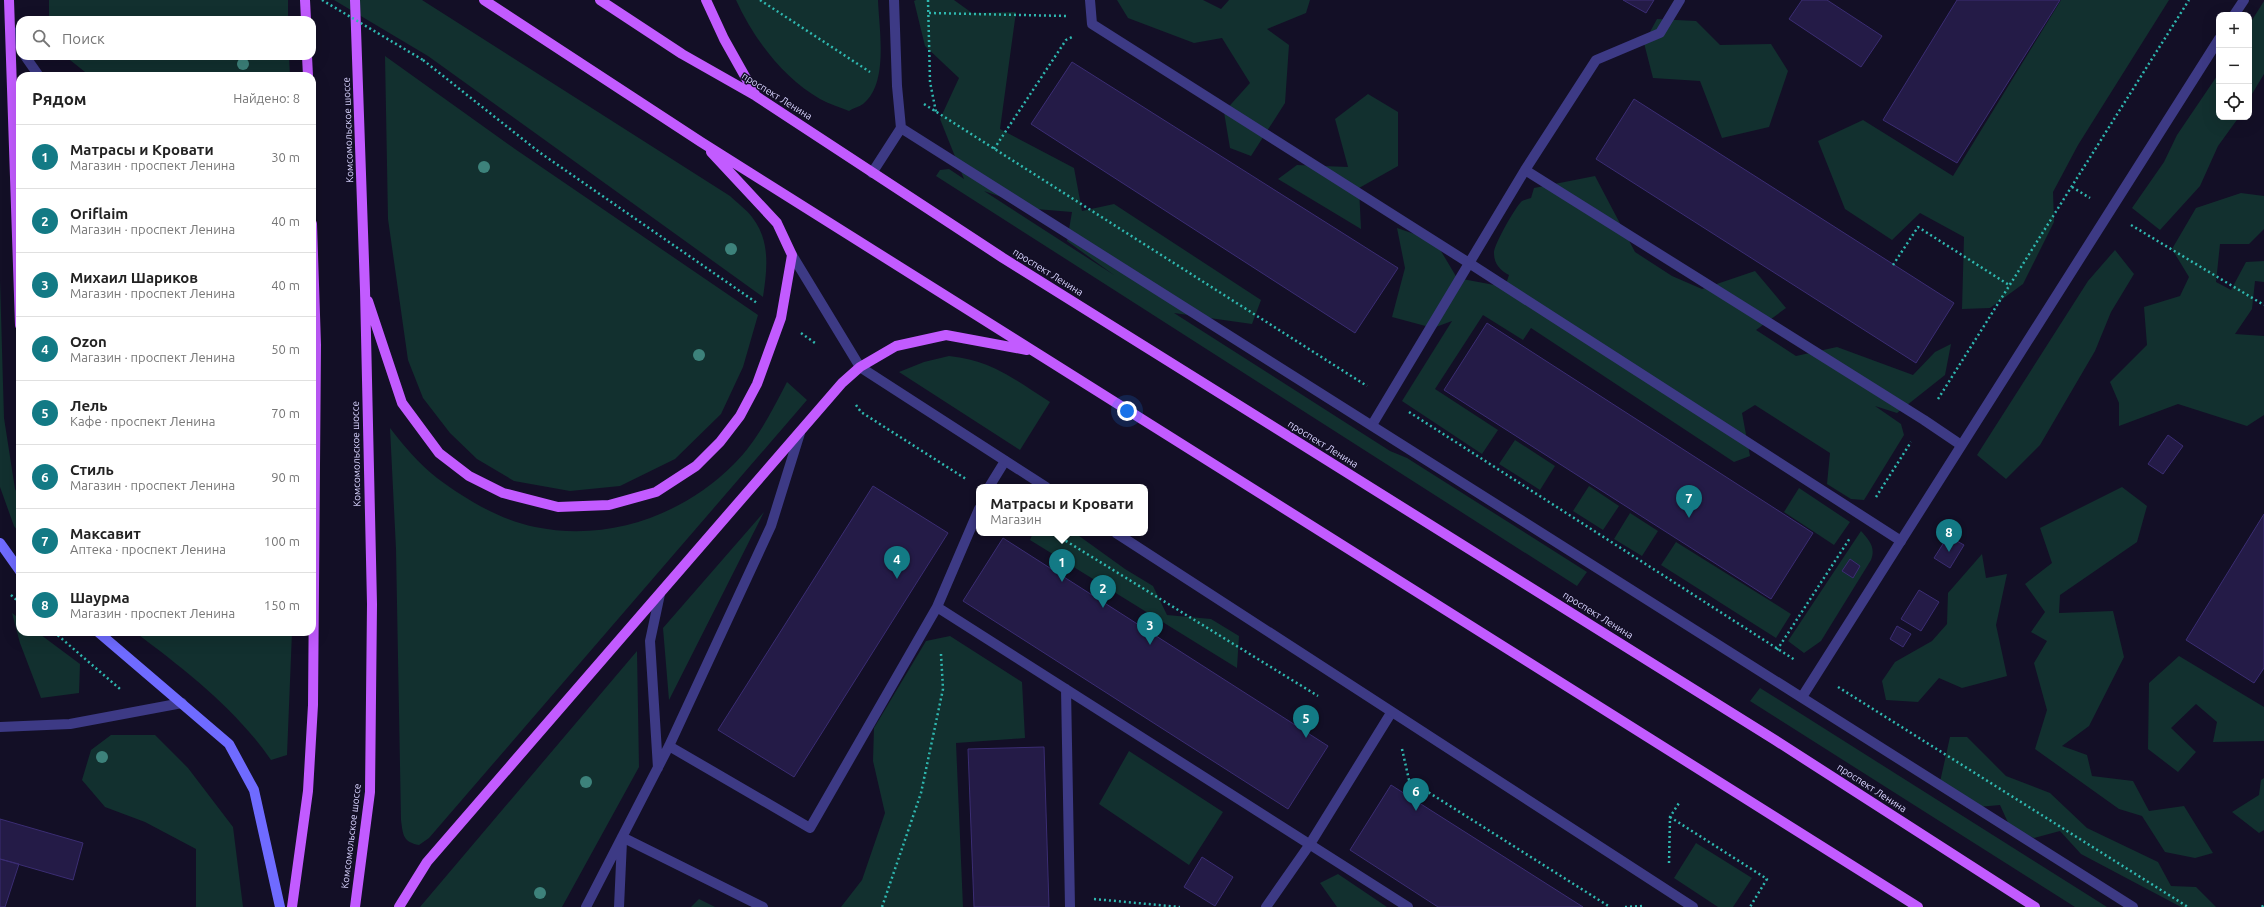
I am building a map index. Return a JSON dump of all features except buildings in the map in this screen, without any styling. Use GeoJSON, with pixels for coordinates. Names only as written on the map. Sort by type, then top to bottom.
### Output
{"type":"FeatureCollection","features":[{"type":"Feature","properties":{"kind":"main road"},"geometry":{"type":"LineString","coordinates":[[9,0],[16,191]]}},
{"type":"Feature","properties":{"kind":"main road"},"geometry":{"type":"LineString","coordinates":[[305,0],[306,16]]}},
{"type":"Feature","properties":{"kind":"main road","name":"Комсомольское шоссе"},"geometry":{"type":"LineString","coordinates":[[355,0],[365,290],[372,604],[370,792],[355,907]]}},
{"type":"Feature","properties":{"kind":"main road"},"geometry":{"type":"LineString","coordinates":[[484,0],[701,142],[1918,907]]}},
{"type":"Feature","properties":{"kind":"main road","name":"проспект Ленина"},"geometry":{"type":"LineString","coordinates":[[600,0],[682,54],[756,96],[1003,258],[1775,740],[2035,907]]}},
{"type":"Feature","properties":{"kind":"main road"},"geometry":{"type":"LineString","coordinates":[[706,0],[724,38],[756,96]]}},
{"type":"Feature","properties":{"kind":"main road"},"geometry":{"type":"LineString","coordinates":[[307,60],[308,72]]}},
{"type":"Feature","properties":{"kind":"main road"},"geometry":{"type":"LineString","coordinates":[[365,290],[402,403],[439,453],[469,476],[503,493],[558,507],[609,505],[656,492],[696,466],[720,442],[740,416],[757,384],[781,318],[792,255],[777,223],[701,142]]}},
{"type":"Feature","properties":{"kind":"main road"},"geometry":{"type":"LineString","coordinates":[[399,907],[427,862],[842,383],[860,367],[896,346],[946,336],[1033,351]]}},
{"type":"Feature","properties":{"kind":"main road"},"geometry":{"type":"LineString","coordinates":[[0,543],[16,565]]}},
{"type":"Feature","properties":{"kind":"main road"},"geometry":{"type":"LineString","coordinates":[[103,636],[229,744],[254,790],[280,907]]}},
{"type":"Feature","properties":{"kind":"main road"},"geometry":{"type":"LineString","coordinates":[[292,907],[308,791],[313,705],[314,636]]}},
{"type":"Feature","properties":{"kind":"street"},"geometry":{"type":"LineString","coordinates":[[872,173],[902,128],[897,86],[894,0]]}},
{"type":"Feature","properties":{"kind":"street"},"geometry":{"type":"LineString","coordinates":[[1090,0],[1092,24],[1469,263],[1901,541]]}},
{"type":"Feature","properties":{"kind":"street"},"geometry":{"type":"LineString","coordinates":[[1372,425],[1525,170],[1596,60],[1660,33],[1680,0]]}},
{"type":"Feature","properties":{"kind":"street"},"geometry":{"type":"LineString","coordinates":[[2236,12],[2244,0]]}},
{"type":"Feature","properties":{"kind":"street"},"geometry":{"type":"LineString","coordinates":[[10,28],[16,39]]}},
{"type":"Feature","properties":{"kind":"street"},"geometry":{"type":"LineString","coordinates":[[1802,697],[2216,44]]}},
{"type":"Feature","properties":{"kind":"street"},"geometry":{"type":"LineString","coordinates":[[29,60],[36,72]]}},
{"type":"Feature","properties":{"kind":"street"},"geometry":{"type":"LineString","coordinates":[[902,128],[2133,907]]}},
{"type":"Feature","properties":{"kind":"street"},"geometry":{"type":"LineString","coordinates":[[1525,170],[1924,420],[1961,446]]}},
{"type":"Feature","properties":{"kind":"street"},"geometry":{"type":"LineString","coordinates":[[792,255],[860,367],[1041,484]]}},
{"type":"Feature","properties":{"kind":"street"},"geometry":{"type":"LineString","coordinates":[[586,907],[669,746],[771,526],[800,433]]}},
{"type":"Feature","properties":{"kind":"street"},"geometry":{"type":"LineString","coordinates":[[991,484],[1005,461]]}},
{"type":"Feature","properties":{"kind":"street"},"geometry":{"type":"LineString","coordinates":[[669,746],[810,828],[937,607],[976,515]]}},
{"type":"Feature","properties":{"kind":"street"},"geometry":{"type":"LineString","coordinates":[[1121,536],[1391,713],[1693,907]]}},
{"type":"Feature","properties":{"kind":"street"},"geometry":{"type":"LineString","coordinates":[[658,768],[650,642],[660,594]]}},
{"type":"Feature","properties":{"kind":"street"},"geometry":{"type":"LineString","coordinates":[[937,607],[1408,907]]}},
{"type":"Feature","properties":{"kind":"street"},"geometry":{"type":"LineString","coordinates":[[1066,689],[1070,902]]}},
{"type":"Feature","properties":{"kind":"street"},"geometry":{"type":"LineString","coordinates":[[0,727],[70,724],[146,712],[182,704]]}},
{"type":"Feature","properties":{"kind":"street"},"geometry":{"type":"LineString","coordinates":[[1266,907],[1310,844],[1391,713]]}},
{"type":"Feature","properties":{"kind":"street"},"geometry":{"type":"LineString","coordinates":[[619,907],[622,837]]}},
{"type":"Feature","properties":{"kind":"street"},"geometry":{"type":"LineString","coordinates":[[622,837],[763,907]]}},
{"type":"Feature","properties":{"kind":"path"},"geometry":{"type":"LineString","coordinates":[[322,0],[423,60],[538,152],[781,318],[821,348]]}},
{"type":"Feature","properties":{"kind":"path"},"geometry":{"type":"LineString","coordinates":[[760,0],[859,65],[897,86],[1817,674],[2188,907]]}},
{"type":"Feature","properties":{"kind":"path"},"geometry":{"type":"LineString","coordinates":[[928,0],[930,82],[936,112]]}},
{"type":"Feature","properties":{"kind":"path"},"geometry":{"type":"LineString","coordinates":[[1775,653],[1864,516],[2189,0]]}},
{"type":"Feature","properties":{"kind":"path"},"geometry":{"type":"LineString","coordinates":[[929,13],[1065,16],[1092,24]]}},
{"type":"Feature","properties":{"kind":"path"},"geometry":{"type":"LineString","coordinates":[[994,149],[1066,40],[1092,24]]}},
{"type":"Feature","properties":{"kind":"path"},"geometry":{"type":"LineString","coordinates":[[2072,187],[2163,246],[2264,305]]}},
{"type":"Feature","properties":{"kind":"path"},"geometry":{"type":"LineString","coordinates":[[1893,264],[1918,227],[2009,285]]}},
{"type":"Feature","properties":{"kind":"path"},"geometry":{"type":"LineString","coordinates":[[842,383],[861,412],[972,483]]}},
{"type":"Feature","properties":{"kind":"path"},"geometry":{"type":"LineString","coordinates":[[1058,536],[1324,700]]}},
{"type":"Feature","properties":{"kind":"path"},"geometry":{"type":"LineString","coordinates":[[59,636],[146,712]]}},
{"type":"Feature","properties":{"kind":"path"},"geometry":{"type":"LineString","coordinates":[[882,907],[921,793],[943,689],[940,652]]}},
{"type":"Feature","properties":{"kind":"path"},"geometry":{"type":"LineString","coordinates":[[1378,734],[1403,750],[1409,780],[1610,907]]}},
{"type":"Feature","properties":{"kind":"path"},"geometry":{"type":"LineString","coordinates":[[1625,907],[1643,906],[1670,860],[1670,817],[1679,803]]}},
{"type":"Feature","properties":{"kind":"path"},"geometry":{"type":"LineString","coordinates":[[1670,817],[1767,879],[1750,907]]}},
{"type":"Feature","properties":{"kind":"path"},"geometry":{"type":"LineString","coordinates":[[1070,902],[1180,907]]}},
{"type":"Feature","properties":{"kind":"green space"},"geometry":{"type":"Polygon","coordinates":[[[49,0],[288,0],[288,16],[49,16],[49,0]]]}},
{"type":"Feature","properties":{"kind":"green space"},"geometry":{"type":"Polygon","coordinates":[[[334,0],[422,0],[730,196],[752,217],[762,236],[766,256],[766,276],[763,297],[428,56],[334,0]]]}},
{"type":"Feature","properties":{"kind":"green space"},"geometry":{"type":"Polygon","coordinates":[[[736,0],[878,0],[881,55],[876,83],[871,95],[863,104],[849,111],[823,101],[806,90],[770,56],[751,29],[736,0]]]}},
{"type":"Feature","properties":{"kind":"green space"},"geometry":{"type":"Polygon","coordinates":[[[954,0],[972,13],[1016,12],[1000,129],[1074,168],[1082,211],[1114,204],[1261,300],[1252,324],[1174,313],[1390,451],[1407,458],[1587,572],[1577,586],[936,176],[940,170],[949,169],[964,179],[940,119],[959,78],[925,46],[914,1],[954,0]],[[984,191],[1114,275],[1067,241],[1072,212],[1036,209],[984,191]]]}},
{"type":"Feature","properties":{"kind":"green space"},"geometry":{"type":"Polygon","coordinates":[[[1117,0],[1203,0],[1221,9],[1229,0],[1310,0],[1306,13],[1267,29],[1289,45],[1285,103],[1251,156],[1230,148],[1224,112],[1250,83],[1222,38],[1194,43],[1128,18],[1117,0]]]}},
{"type":"Feature","properties":{"kind":"green space"},"geometry":{"type":"Polygon","coordinates":[[[2061,0],[2169,0],[2078,145],[2053,192],[2054,222],[2023,284],[1990,308],[1962,309],[1964,237],[1920,213],[1892,240],[1845,209],[1818,141],[1863,120],[1953,176],[2061,0]]]}},
{"type":"Feature","properties":{"kind":"green space"},"geometry":{"type":"Polygon","coordinates":[[[2264,1],[2264,74],[2252,94],[2252,48],[2252,20],[2264,1]]]}},
{"type":"Feature","properties":{"kind":"green space"},"geometry":{"type":"Polygon","coordinates":[[[1657,19],[1696,21],[1720,45],[1771,44],[1788,71],[1769,127],[1722,138],[1700,81],[1653,78],[1644,43],[1657,19]]]}},
{"type":"Feature","properties":{"kind":"green space"},"geometry":{"type":"Polygon","coordinates":[[[385,56],[515,149],[758,315],[743,367],[721,414],[675,459],[620,486],[570,491],[514,481],[477,459],[450,433],[423,398],[408,360],[388,219],[385,56]]]}},
{"type":"Feature","properties":{"kind":"green space"},"geometry":{"type":"Polygon","coordinates":[[[70,60],[289,60],[290,72],[85,72],[70,60]]]}},
{"type":"Feature","properties":{"kind":"green space"},"geometry":{"type":"Polygon","coordinates":[[[2216,77],[2216,120],[2237,120],[2218,146],[2200,186],[2160,230],[2132,208],[2164,162],[2177,135],[2216,77]]]}},
{"type":"Feature","properties":{"kind":"green space"},"geometry":{"type":"Polygon","coordinates":[[[1368,94],[1398,112],[1398,166],[1359,188],[1361,229],[1278,179],[1297,165],[1348,167],[1335,119],[1368,94]]]}},
{"type":"Feature","properties":{"kind":"green space"},"geometry":{"type":"Polygon","coordinates":[[[1595,176],[1635,252],[1672,276],[1702,289],[1755,271],[1786,308],[1756,330],[1796,356],[1837,347],[1913,375],[1935,352],[1951,344],[1945,375],[1897,413],[1875,406],[1901,424],[1904,435],[1864,500],[1851,499],[1827,484],[1830,453],[1755,405],[1742,413],[1750,456],[1734,462],[1531,328],[1523,340],[1483,315],[1435,389],[1498,430],[1482,454],[1402,401],[1452,321],[1433,328],[1392,317],[1405,268],[1397,228],[1435,241],[1457,278],[1505,287],[1509,275],[1500,269],[1496,263],[1494,253],[1505,226],[1519,204],[1522,201],[1531,198],[1534,188],[1595,176]]]}},
{"type":"Feature","properties":{"kind":"green space"},"geometry":{"type":"Polygon","coordinates":[[[2241,193],[2264,196],[2264,229],[2249,244],[2220,244],[2216,282],[2231,290],[2246,262],[2264,261],[2264,282],[2255,281],[2252,309],[2235,334],[2264,336],[2264,415],[2247,426],[2178,404],[2119,426],[2119,403],[2110,382],[2147,345],[2144,307],[2180,296],[2189,277],[2172,249],[2196,208],[2241,193]]]}},
{"type":"Feature","properties":{"kind":"green space"},"geometry":{"type":"Polygon","coordinates":[[[2115,250],[2134,274],[2111,312],[2095,351],[2040,445],[2006,479],[1977,455],[2088,281],[2115,250]]]}},
{"type":"Feature","properties":{"kind":"green space"},"geometry":{"type":"Polygon","coordinates":[[[0,280],[4,418],[16,491],[16,529],[0,487],[0,280]]]}},
{"type":"Feature","properties":{"kind":"green space"},"geometry":{"type":"Polygon","coordinates":[[[949,356],[978,362],[1002,372],[1050,402],[1020,450],[899,372],[924,362],[949,356]]]}},
{"type":"Feature","properties":{"kind":"green space"},"geometry":{"type":"Polygon","coordinates":[[[787,382],[807,400],[429,838],[419,845],[407,840],[403,834],[401,820],[396,549],[390,428],[430,473],[459,494],[483,508],[522,524],[535,527],[562,531],[590,531],[642,521],[667,511],[691,498],[714,482],[734,464],[750,446],[764,425],[787,382]]]}},
{"type":"Feature","properties":{"kind":"green space"},"geometry":{"type":"Polygon","coordinates":[[[1515,440],[1555,466],[1540,490],[1499,464],[1515,440]]]}},
{"type":"Feature","properties":{"kind":"green space"},"geometry":{"type":"Polygon","coordinates":[[[1589,486],[1619,506],[1603,530],[1573,511],[1589,486]]]}},
{"type":"Feature","properties":{"kind":"green space"},"geometry":{"type":"Polygon","coordinates":[[[2122,487],[2147,506],[2137,542],[2060,595],[2059,613],[2113,611],[2124,657],[2089,726],[2062,746],[2087,755],[2092,776],[2133,781],[2149,811],[2184,806],[2213,853],[2195,858],[2165,852],[2142,816],[2119,809],[2035,749],[2047,710],[2034,663],[2047,641],[2031,632],[2045,612],[2025,584],[2052,563],[2040,528],[2122,487]]]}},
{"type":"Feature","properties":{"kind":"green space"},"geometry":{"type":"Polygon","coordinates":[[[1799,488],[1850,522],[1834,545],[1784,512],[1799,488]]]}},
{"type":"Feature","properties":{"kind":"green space"},"geometry":{"type":"Polygon","coordinates":[[[764,512],[669,700],[663,628],[764,512]]]}},
{"type":"Feature","properties":{"kind":"green space"},"geometry":{"type":"Polygon","coordinates":[[[1630,513],[1658,531],[1642,556],[1614,539],[1630,513]]]}},
{"type":"Feature","properties":{"kind":"green space"},"geometry":{"type":"Polygon","coordinates":[[[1861,531],[1871,544],[1873,551],[1871,560],[1821,641],[1804,653],[1788,641],[1861,531]]]}},
{"type":"Feature","properties":{"kind":"green space"},"geometry":{"type":"Polygon","coordinates":[[[1032,536],[1079,536],[1125,569],[1153,586],[1167,615],[1211,619],[1239,636],[1237,668],[1030,540],[1032,536]]]}},
{"type":"Feature","properties":{"kind":"green space"},"geometry":{"type":"Polygon","coordinates":[[[1676,542],[1791,614],[1776,638],[1661,565],[1676,542]]]}},
{"type":"Feature","properties":{"kind":"green space"},"geometry":{"type":"Polygon","coordinates":[[[1982,554],[1986,578],[2007,574],[1996,625],[2007,676],[1962,688],[1939,678],[1918,702],[1886,700],[1882,681],[1895,662],[1932,641],[1947,624],[1948,593],[1982,554]]]}},
{"type":"Feature","properties":{"kind":"green space"},"geometry":{"type":"Polygon","coordinates":[[[12,613],[16,616],[16,628],[12,613]]]}},
{"type":"Feature","properties":{"kind":"green space"},"geometry":{"type":"Polygon","coordinates":[[[18,636],[42,636],[80,664],[79,693],[41,698],[18,636]]]}},
{"type":"Feature","properties":{"kind":"green space"},"geometry":{"type":"Polygon","coordinates":[[[140,636],[292,636],[287,755],[271,760],[242,723],[191,675],[140,636]]]}},
{"type":"Feature","properties":{"kind":"green space"},"geometry":{"type":"Polygon","coordinates":[[[950,636],[1022,682],[1025,738],[956,743],[963,907],[841,907],[862,880],[885,813],[873,761],[874,728],[926,641],[950,636]]]}},
{"type":"Feature","properties":{"kind":"green space"},"geometry":{"type":"Polygon","coordinates":[[[637,651],[639,767],[562,907],[420,907],[637,651]]]}},
{"type":"Feature","properties":{"kind":"green space"},"geometry":{"type":"Polygon","coordinates":[[[2179,656],[2264,707],[2264,741],[2213,742],[2217,722],[2196,704],[2171,728],[2196,752],[2178,772],[2148,749],[2149,683],[2179,656]]]}},
{"type":"Feature","properties":{"kind":"green space"},"geometry":{"type":"Polygon","coordinates":[[[1760,688],[2107,907],[2075,907],[1750,701],[1760,688]]]}},
{"type":"Feature","properties":{"kind":"green space"},"geometry":{"type":"Polygon","coordinates":[[[111,735],[155,735],[188,768],[233,827],[243,907],[196,907],[196,849],[145,822],[105,807],[82,780],[91,750],[111,735]]]}},
{"type":"Feature","properties":{"kind":"green space"},"geometry":{"type":"Polygon","coordinates":[[[1950,737],[1967,737],[2006,776],[2050,793],[2087,828],[2158,862],[2171,886],[2196,887],[2216,907],[2181,907],[2081,854],[2060,831],[2034,838],[2010,827],[2000,805],[1967,808],[1940,782],[1950,737]]]}},
{"type":"Feature","properties":{"kind":"green space"},"geometry":{"type":"Polygon","coordinates":[[[1129,751],[1223,812],[1189,865],[1099,804],[1129,751]]]}},
{"type":"Feature","properties":{"kind":"green space"},"geometry":{"type":"Polygon","coordinates":[[[2264,778],[2264,830],[2259,833],[2232,812],[2259,795],[2261,780],[2264,778]]]}},
{"type":"Feature","properties":{"kind":"green space"},"geometry":{"type":"Polygon","coordinates":[[[1696,843],[1752,878],[1733,907],[1718,907],[1674,878],[1696,843]]]}},
{"type":"Feature","properties":{"kind":"green space"},"geometry":{"type":"Polygon","coordinates":[[[1338,874],[1387,907],[1337,907],[1320,883],[1338,874]]]}},
{"type":"Feature","properties":{"kind":"green space"},"geometry":{"type":"Polygon","coordinates":[[[699,899],[715,907],[691,907],[699,899]]]}},
{"type":"Feature","properties":{"kind":"place","name":"Максавит"},"geometry":{"type":"Point","coordinates":[1689,518]}},
{"type":"Feature","properties":{"kind":"place","name":"Шаурма"},"geometry":{"type":"Point","coordinates":[1949,552]}},
{"type":"Feature","properties":{"kind":"place","name":"Ozon"},"geometry":{"type":"Point","coordinates":[897,579]}},
{"type":"Feature","properties":{"kind":"place","name":"Матрасы и Кровати"},"geometry":{"type":"Point","coordinates":[1062,582]}},
{"type":"Feature","properties":{"kind":"place","name":"Oriflaim"},"geometry":{"type":"Point","coordinates":[1103,608]}},
{"type":"Feature","properties":{"kind":"place","name":"Михаил Шариков"},"geometry":{"type":"Point","coordinates":[1150,645]}},
{"type":"Feature","properties":{"kind":"place","name":"Лель"},"geometry":{"type":"Point","coordinates":[1306,738]}},
{"type":"Feature","properties":{"kind":"place","name":"Стиль"},"geometry":{"type":"Point","coordinates":[1416,811]}}]}
